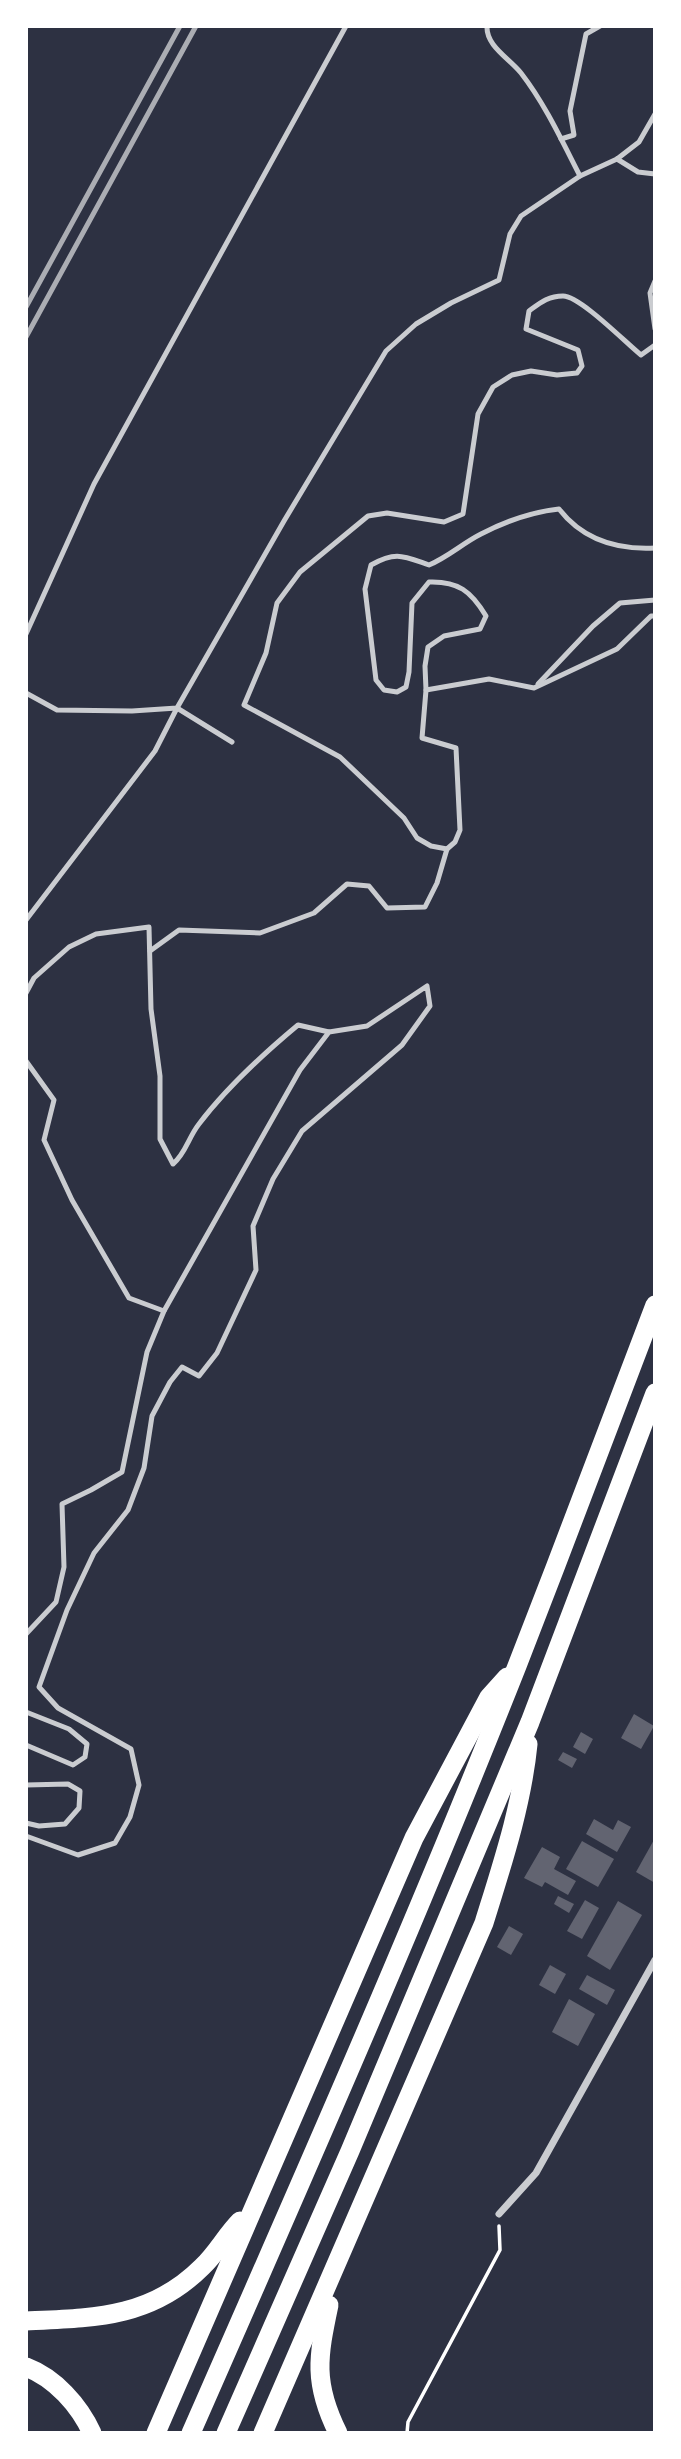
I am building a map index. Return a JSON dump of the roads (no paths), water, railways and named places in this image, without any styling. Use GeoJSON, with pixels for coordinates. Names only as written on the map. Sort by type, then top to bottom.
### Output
{"type":"FeatureCollection","features":[{"type":"Feature","properties":{"kind":"highway"},"geometry":{"type":"LineString","coordinates":[[191,2433],[354,2061],[517,1666],[655,1305]]}},
{"type":"Feature","properties":{"kind":"highway"},"geometry":{"type":"LineString","coordinates":[[226,2433],[350,2151],[530,1722],[655,1393]]}},
{"type":"Feature","properties":{"kind":"highway"},"geometry":{"type":"LineString","coordinates":[[156,2433],[414,1838],[489,1697],[517,1666]]}},
{"type":"Feature","properties":{"kind":"highway"},"geometry":{"type":"LineString","coordinates":[[263,2433],[484,1923],[525,1773],[530,1722]]}},
{"type":"Feature","properties":{"kind":"highway"},"geometry":{"type":"LineString","coordinates":[[26,2321],[113,2315],[158,2300],[181,2287],[202,2267],[237,2223],[252,2211]]}},
{"type":"Feature","properties":{"kind":"highway"},"geometry":{"type":"LineString","coordinates":[[337,2264],[320,2342],[319,2359],[324,2399],[338,2433]]}},
{"type":"Feature","properties":{"kind":"highway"},"geometry":{"type":"LineString","coordinates":[[26,2367],[45,2378],[70,2399],[92,2433]]}},
{"type":"Feature","properties":{"kind":"street"},"geometry":{"type":"LineString","coordinates":[[499,2214],[536,2173],[655,1960]]}},
{"type":"Feature","properties":{"kind":"lane"},"geometry":{"type":"LineString","coordinates":[[26,634],[94,484],[346,26]]}},
{"type":"Feature","properties":{"kind":"lane"},"geometry":{"type":"LineString","coordinates":[[487,26],[487,34],[492,42],[534,89],[580,176]]}},
{"type":"Feature","properties":{"kind":"lane"},"geometry":{"type":"LineString","coordinates":[[561,139],[574,135],[570,111],[586,34],[600,26]]}},
{"type":"Feature","properties":{"kind":"lane"},"geometry":{"type":"LineString","coordinates":[[26,919],[155,751],[177,708],[386,351],[416,324],[451,303],[499,280],[510,234],[521,216],[580,176],[617,159],[639,142],[655,114]]}},
{"type":"Feature","properties":{"kind":"lane"},"geometry":{"type":"LineString","coordinates":[[617,159],[638,172],[655,174]]}},
{"type":"Feature","properties":{"kind":"lane"},"geometry":{"type":"LineString","coordinates":[[655,282],[650,293],[655,329]]}},
{"type":"Feature","properties":{"kind":"lane"},"geometry":{"type":"LineString","coordinates":[[447,849],[431,846],[417,838],[404,818],[340,757],[244,705],[266,653],[277,603],[300,572],[368,516],[387,513],[444,522],[463,514],[478,414],[493,387],[512,375],[531,371],[557,376],[577,373],[582,366],[578,350],[526,329],[529,311],[545,299],[566,296],[585,307],[641,355],[655,345]]}},
{"type":"Feature","properties":{"kind":"lane"},"geometry":{"type":"LineString","coordinates":[[150,951],[179,930],[260,933],[314,913],[348,884],[369,886],[387,908],[425,907],[437,883],[447,849],[455,842],[460,830],[456,748],[422,738],[428,648],[444,636],[481,629],[485,616],[476,599],[459,586],[444,581],[429,582],[412,603],[406,687],[397,692],[384,690],[376,680],[365,589],[371,565],[387,556],[407,557],[429,565],[447,558],[480,534],[535,511],[559,509],[571,525],[595,539],[629,550],[655,548]]}},
{"type":"Feature","properties":{"kind":"lane"},"geometry":{"type":"LineString","coordinates":[[534,688],[593,626],[620,603],[655,600]]}},
{"type":"Feature","properties":{"kind":"lane"},"geometry":{"type":"LineString","coordinates":[[426,690],[489,679],[534,688],[617,649],[651,616],[655,617]]}},
{"type":"Feature","properties":{"kind":"lane"},"geometry":{"type":"LineString","coordinates":[[26,693],[57,710],[132,711],[177,708],[232,742]]}},
{"type":"Feature","properties":{"kind":"lane"},"geometry":{"type":"LineString","coordinates":[[26,993],[34,978],[69,947],[96,934],[149,928],[151,1009],[160,1076],[160,1139],[173,1164],[183,1156],[196,1127],[263,1054],[298,1025],[329,1032],[367,1026],[427,986],[430,1006],[402,1045],[302,1131],[273,1179],[253,1226],[256,1270],[217,1353],[199,1376],[182,1367],[170,1382],[152,1416],[144,1468],[128,1510],[94,1553],[67,1610],[39,1687],[58,1708],[131,1749],[138,1785],[130,1817],[115,1843],[78,1855],[26,1836]]}},
{"type":"Feature","properties":{"kind":"lane"},"geometry":{"type":"LineString","coordinates":[[26,1634],[56,1602],[64,1567],[62,1504],[122,1472],[147,1352],[164,1311],[300,1070],[329,1032]]}},
{"type":"Feature","properties":{"kind":"lane"},"geometry":{"type":"LineString","coordinates":[[26,1061],[54,1100],[44,1140],[72,1200],[129,1298],[164,1311]]}},
{"type":"Feature","properties":{"kind":"lane"},"geometry":{"type":"LineString","coordinates":[[26,1712],[69,1729],[87,1744],[85,1757],[73,1765],[26,1745]]}},
{"type":"Feature","properties":{"kind":"lane"},"geometry":{"type":"LineString","coordinates":[[26,1785],[68,1784],[80,1791],[79,1808],[65,1824],[39,1826],[26,1822]]}},
{"type":"Feature","properties":{"kind":"railway"},"geometry":{"type":"LineString","coordinates":[[26,307],[180,26]]}},
{"type":"Feature","properties":{"kind":"railway"},"geometry":{"type":"LineString","coordinates":[[26,337],[196,26]]}}]}
